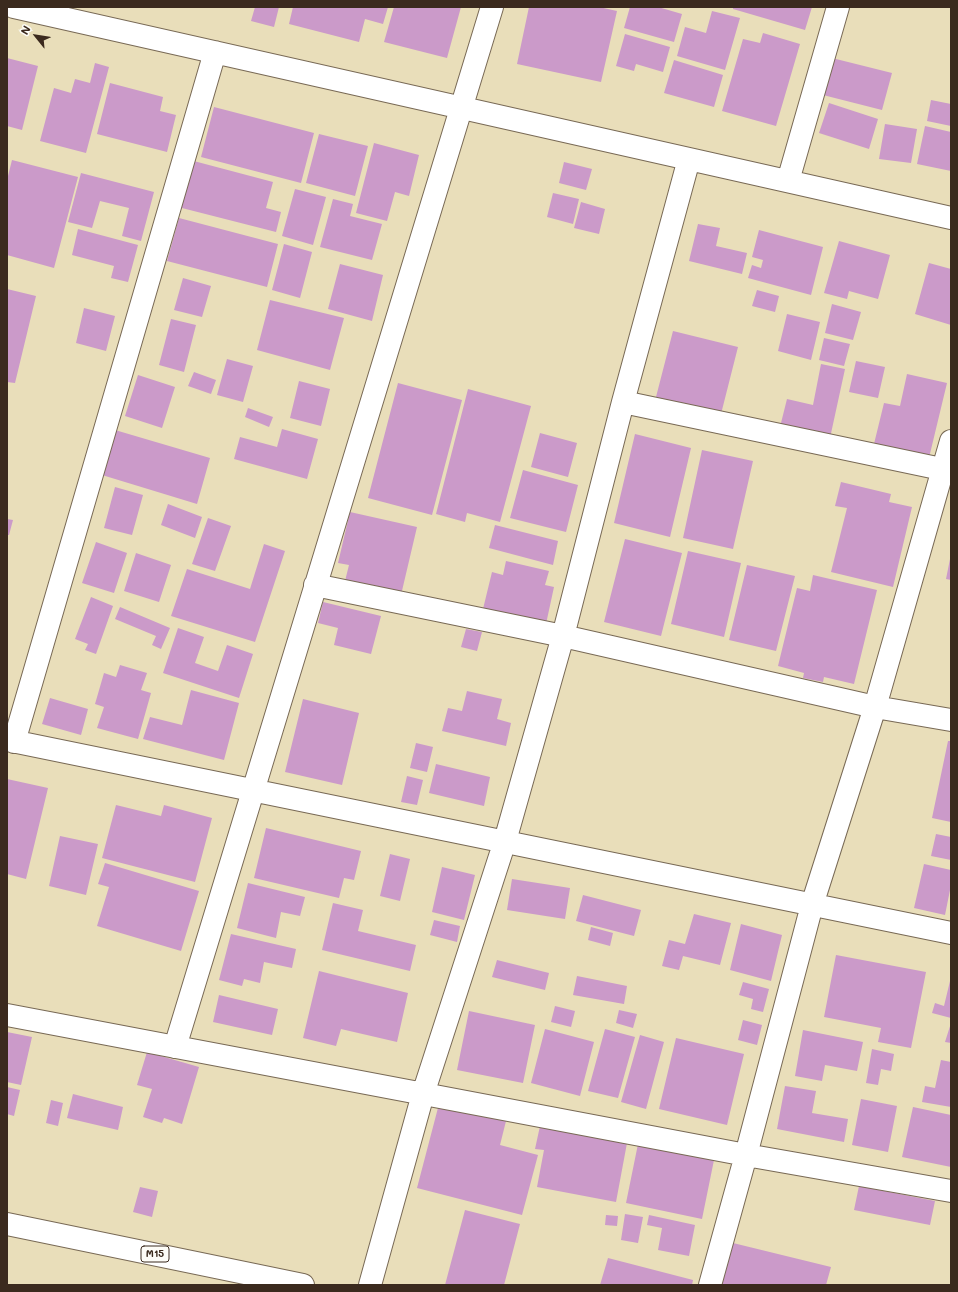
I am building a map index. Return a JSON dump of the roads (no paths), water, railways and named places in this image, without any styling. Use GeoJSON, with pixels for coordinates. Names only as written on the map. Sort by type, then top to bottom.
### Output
{"type":"FeatureCollection","features":[{"type":"Feature","properties":{"kind":"main road"},"geometry":{"type":"LineString","coordinates":[[14,7],[951,218]]}},
{"type":"Feature","properties":{"kind":"main road"},"geometry":{"type":"LineString","coordinates":[[175,1047],[492,7]]}},
{"type":"Feature","properties":{"kind":"main road"},"geometry":{"type":"LineString","coordinates":[[788,181],[838,7]]}},
{"type":"Feature","properties":{"kind":"main road"},"geometry":{"type":"LineString","coordinates":[[215,52],[11,741],[951,933]]}},
{"type":"Feature","properties":{"kind":"main road"},"geometry":{"type":"LineString","coordinates":[[370,1285],[423,1094],[505,842],[563,636],[623,402],[689,159]]}},
{"type":"Feature","properties":{"kind":"main road"},"geometry":{"type":"LineString","coordinates":[[623,402],[947,470]]}},
{"type":"Feature","properties":{"kind":"main road"},"geometry":{"type":"LineString","coordinates":[[710,1285],[812,905],[875,707],[947,470],[951,440]]}},
{"type":"Feature","properties":{"kind":"main road"},"geometry":{"type":"LineString","coordinates":[[315,585],[563,636],[875,707],[951,720]]}},
{"type":"Feature","properties":{"kind":"main road"},"geometry":{"type":"LineString","coordinates":[[7,1015],[746,1155],[951,1191]]}},
{"type":"Feature","properties":{"kind":"main road","name":"M15"},"geometry":{"type":"LineString","coordinates":[[7,1224],[303,1285]]}}]}
